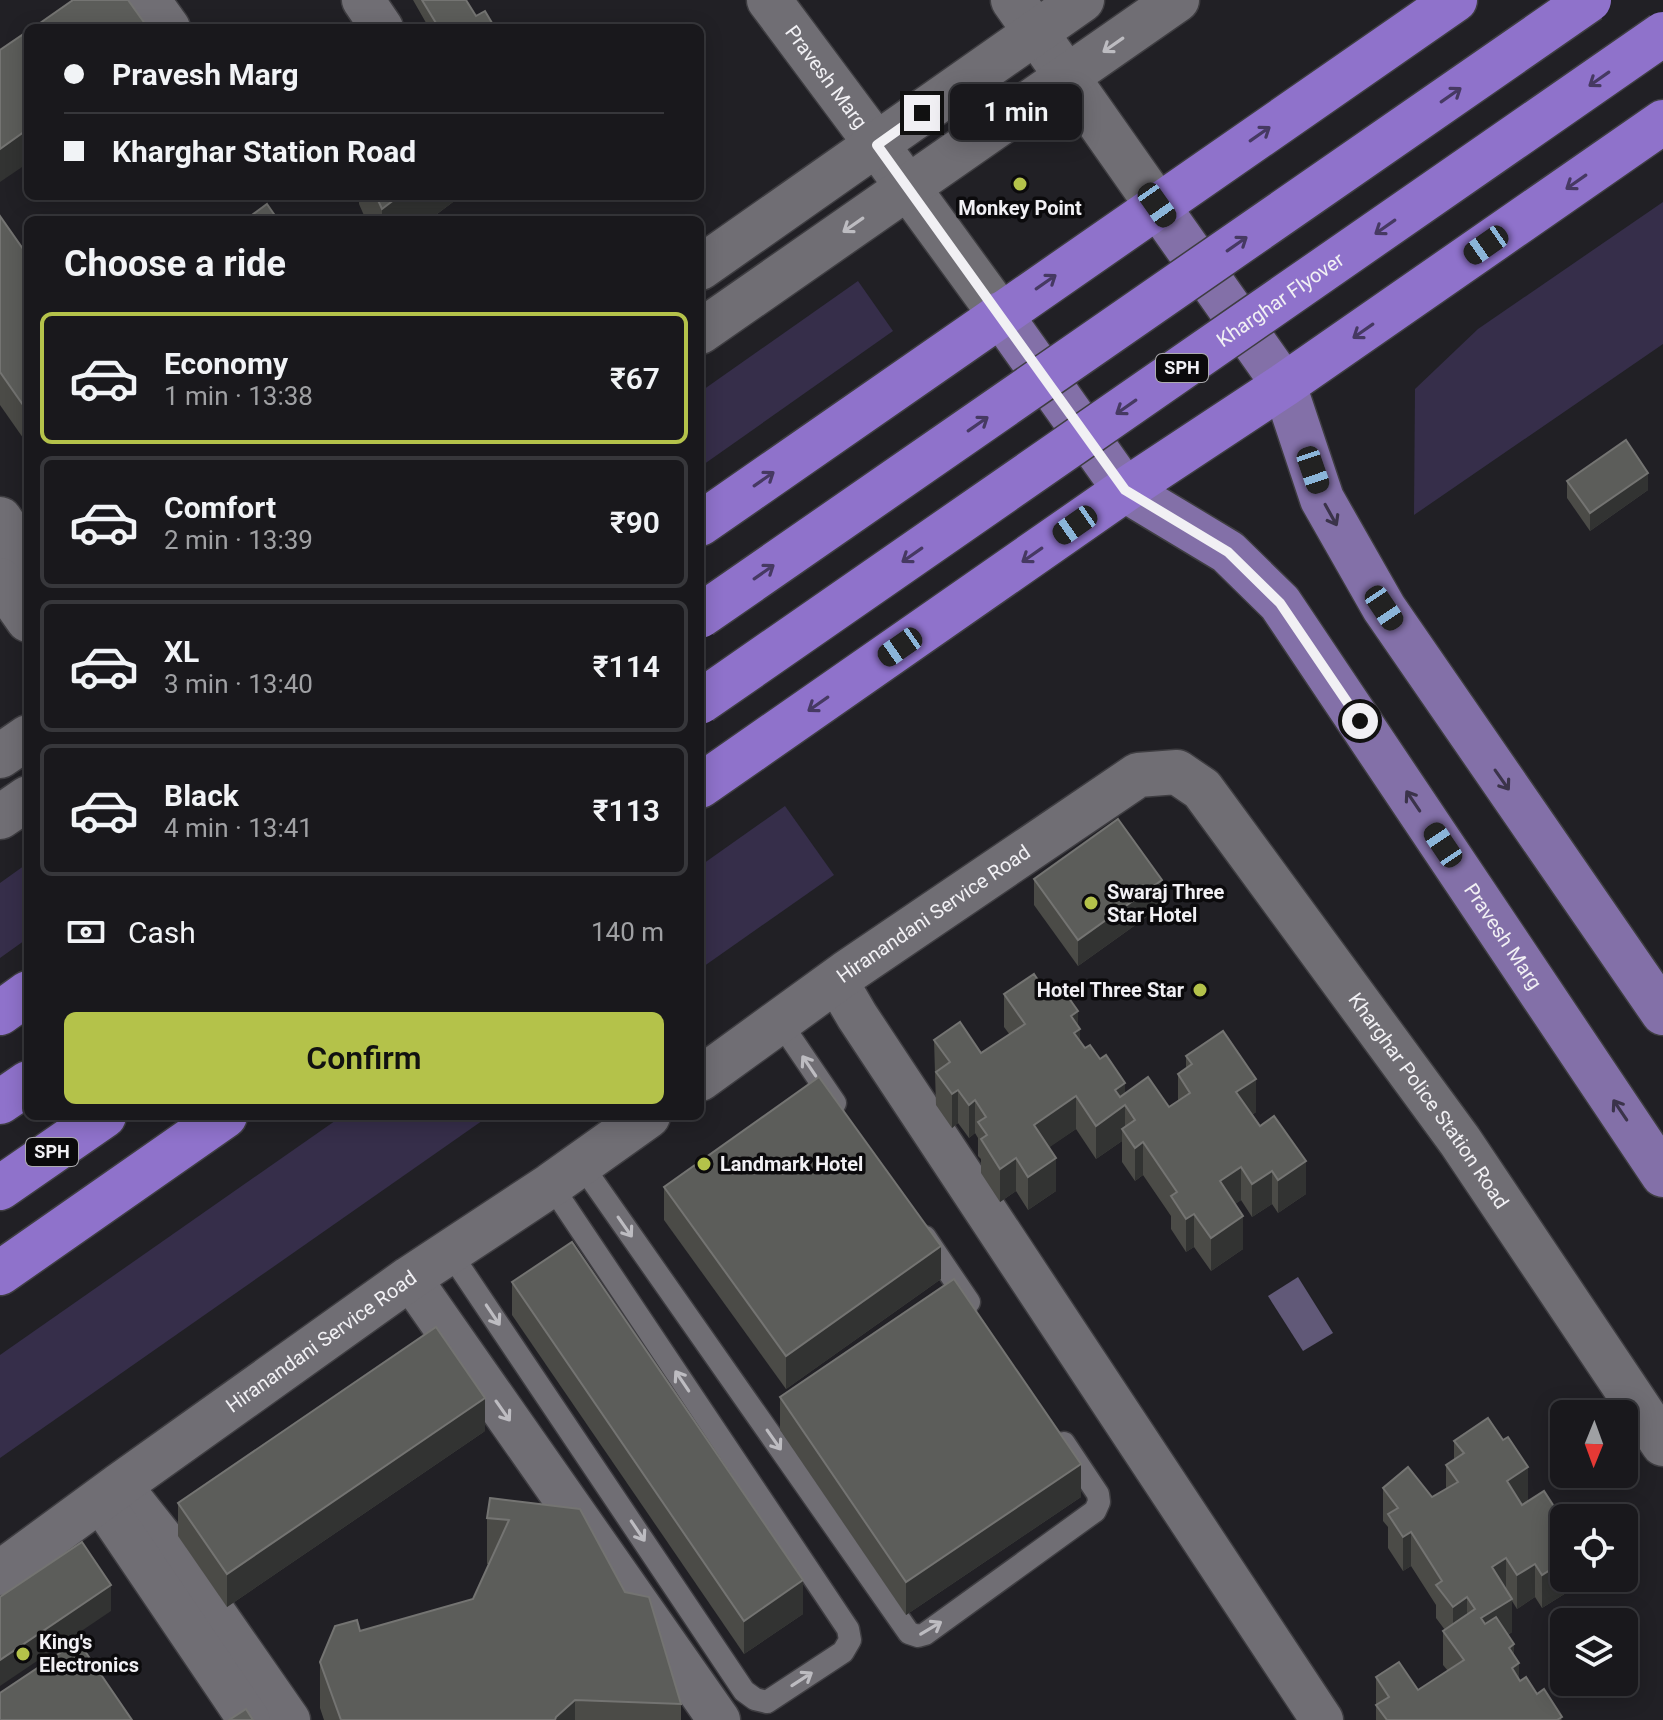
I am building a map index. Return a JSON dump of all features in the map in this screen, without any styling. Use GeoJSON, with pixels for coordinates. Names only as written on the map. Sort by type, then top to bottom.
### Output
{"type":"FeatureCollection","features":[{"type":"Feature","properties":{"kind":"highway"},"geometry":{"type":"LineString","coordinates":[[704,521],[1455,0]]}},
{"type":"Feature","properties":{"kind":"highway"},"geometry":{"type":"LineString","coordinates":[[704,613],[1589,0]]}},
{"type":"Feature","properties":{"kind":"highway","name":"Kharghar Flyover"},"geometry":{"type":"LineString","coordinates":[[704,699],[1663,34]]}},
{"type":"Feature","properties":{"kind":"highway"},"geometry":{"type":"LineString","coordinates":[[704,783],[1125,490],[1284,385],[1663,122]]}},
{"type":"Feature","properties":{"kind":"highway"},"geometry":{"type":"LineString","coordinates":[[0,1013],[24,996]]}},
{"type":"Feature","properties":{"kind":"highway"},"geometry":{"type":"LineString","coordinates":[[0,1102],[24,1086]]}},
{"type":"Feature","properties":{"kind":"highway","name":"SPH"},"geometry":{"type":"LineString","coordinates":[[0,1188],[98,1120]]}},
{"type":"Feature","properties":{"kind":"highway"},"geometry":{"type":"LineString","coordinates":[[0,1273],[219,1120]]}},
{"type":"Feature","properties":{"kind":"main road"},"geometry":{"type":"LineString","coordinates":[[1157,205],[1284,385],[1322,499],[1384,608],[1663,1013]]}},
{"type":"Feature","properties":{"kind":"main road","name":"Pravesh Marg"},"geometry":{"type":"LineString","coordinates":[[1000,314],[1125,490],[1228,552],[1280,603],[1663,1175]]}},
{"type":"Feature","properties":{"kind":"street"},"geometry":{"type":"LineString","coordinates":[[149,0],[166,24]]}},
{"type":"Feature","properties":{"kind":"street"},"geometry":{"type":"LineString","coordinates":[[363,0],[379,24]]}},
{"type":"Feature","properties":{"kind":"street","name":"Pravesh Marg"},"geometry":{"type":"LineString","coordinates":[[769,0],[1000,314]]}},
{"type":"Feature","properties":{"kind":"street"},"geometry":{"type":"LineString","coordinates":[[704,265],[877,145],[1024,17],[1082,0]]}},
{"type":"Feature","properties":{"kind":"street"},"geometry":{"type":"LineString","coordinates":[[704,329],[1177,0]]}},
{"type":"Feature","properties":{"kind":"street"},"geometry":{"type":"LineString","coordinates":[[1024,17],[1157,205]]}},
{"type":"Feature","properties":{"kind":"street"},"geometry":{"type":"LineString","coordinates":[[0,519],[24,554]]}},
{"type":"Feature","properties":{"kind":"street"},"geometry":{"type":"LineString","coordinates":[[0,580],[24,614]]}},
{"type":"Feature","properties":{"kind":"street"},"geometry":{"type":"LineString","coordinates":[[0,756],[24,740]]}},
{"type":"Feature","properties":{"kind":"street","name":"Hiranandani Service Road"},"geometry":{"type":"LineString","coordinates":[[704,1076],[836,980],[1138,775],[1177,772]]}},
{"type":"Feature","properties":{"kind":"street","name":"Kharghar Police Station Road"},"geometry":{"type":"LineString","coordinates":[[1177,772],[1202,789],[1460,1141],[1663,1444]]}},
{"type":"Feature","properties":{"kind":"street"},"geometry":{"type":"LineString","coordinates":[[0,817],[24,801]]}},
{"type":"Feature","properties":{"kind":"street"},"geometry":{"type":"LineString","coordinates":[[836,980],[1322,1720]]}},
{"type":"Feature","properties":{"kind":"street","name":"Hiranandani Service Road"},"geometry":{"type":"LineString","coordinates":[[0,1573],[410,1278],[642,1120]]}},
{"type":"Feature","properties":{"kind":"street"},"geometry":{"type":"LineString","coordinates":[[410,1278],[719,1720]]}},
{"type":"Feature","properties":{"kind":"street"},"geometry":{"type":"LineString","coordinates":[[110,1493],[249,1720]]}},
{"type":"Feature","properties":{"kind":"street"},"geometry":{"type":"LineString","coordinates":[[110,1493],[166,1543],[289,1720]]}},
{"type":"Feature","properties":{"kind":"lane"},"geometry":{"type":"LineString","coordinates":[[780,1022],[849,1125]]}},
{"type":"Feature","properties":{"kind":"lane"},"geometry":{"type":"LineString","coordinates":[[449,1251],[744,1691],[755,1699],[767,1702],[843,1652],[850,1640],[848,1629],[566,1174]]}},
{"type":"Feature","properties":{"kind":"lane"},"geometry":{"type":"LineString","coordinates":[[566,1174],[909,1633],[918,1636],[925,1634],[1095,1511],[1098,1494],[1053,1428]]}},
{"type":"Feature","properties":{"kind":"lane"},"geometry":{"type":"LineString","coordinates":[[912,1217],[982,1322]]}},
{"type":"Feature","properties":{"kind":"shaded area"},"geometry":{"type":"Polygon","coordinates":[[[1663,202],[1663,344],[1414,515],[1415,389],[1478,329],[1663,202]]]}},
{"type":"Feature","properties":{"kind":"shaded area"},"geometry":{"type":"Polygon","coordinates":[[[858,281],[893,331],[704,464],[704,389],[858,281]]]}},
{"type":"Feature","properties":{"kind":"shaded area"},"geometry":{"type":"Polygon","coordinates":[[[785,806],[834,875],[704,966],[704,863],[785,806]]]}},
{"type":"Feature","properties":{"kind":"shaded area"},"geometry":{"type":"Polygon","coordinates":[[[24,866],[24,941],[0,958],[0,883],[24,866]]]}},
{"type":"Feature","properties":{"kind":"shaded area"},"geometry":{"type":"Polygon","coordinates":[[[336,1120],[483,1120],[0,1458],[0,1355],[336,1120]]]}},
{"type":"Feature","properties":{"kind":"shaded area"},"geometry":{"type":"Polygon","coordinates":[[[1298,1277],[1333,1333],[1303,1351],[1268,1296],[1298,1277]]]}},
{"type":"Feature","properties":{"kind":"building"},"geometry":{"type":"Polygon","coordinates":[[[73,0],[128,0],[145,24],[39,24],[73,0]]]}},
{"type":"Feature","properties":{"kind":"building"},"geometry":{"type":"Polygon","coordinates":[[[422,0],[466,0],[476,16],[485,11],[493,24],[437,24],[422,0]]]}},
{"type":"Feature","properties":{"kind":"building"},"geometry":{"type":"Polygon","coordinates":[[[24,34],[24,132],[0,149],[0,50],[24,34]]]}},
{"type":"Feature","properties":{"kind":"building"},"geometry":{"type":"Polygon","coordinates":[[[378,200],[394,200],[382,209],[378,200]]]}},
{"type":"Feature","properties":{"kind":"building"},"geometry":{"type":"Polygon","coordinates":[[[267,204],[275,216],[250,216],[267,204]]]}},
{"type":"Feature","properties":{"kind":"building"},"geometry":{"type":"Polygon","coordinates":[[[0,216],[24,250],[24,406],[0,372],[0,216]]]}},
{"type":"Feature","properties":{"kind":"building"},"geometry":{"type":"Polygon","coordinates":[[[1626,440],[1648,473],[1590,513],[1567,481],[1626,440]]]}},
{"type":"Feature","properties":{"kind":"building"},"geometry":{"type":"Polygon","coordinates":[[[1118,819],[1162,880],[1078,940],[1034,879],[1118,819]]]}},
{"type":"Feature","properties":{"kind":"building"},"geometry":{"type":"Polygon","coordinates":[[[1034,974],[1046,992],[1059,984],[1078,1011],[1071,1016],[1080,1029],[1074,1033],[1085,1048],[1090,1045],[1100,1059],[1106,1055],[1125,1083],[1115,1090],[1120,1097],[1148,1077],[1169,1107],[1190,1093],[1178,1074],[1192,1064],[1186,1056],[1223,1031],[1256,1079],[1236,1092],[1260,1126],[1274,1116],[1306,1161],[1278,1180],[1272,1171],[1252,1184],[1241,1167],[1220,1181],[1243,1216],[1211,1238],[1194,1214],[1186,1219],[1171,1196],[1177,1192],[1143,1142],[1135,1148],[1122,1129],[1135,1120],[1125,1105],[1096,1126],[1076,1096],[1034,1125],[1056,1158],[1028,1177],[1016,1158],[1000,1169],[981,1139],[987,1135],[978,1122],[986,1117],[975,1100],[969,1105],[958,1090],[952,1094],[936,1072],[950,1062],[934,1040],[960,1022],[981,1053],[1025,1024],[1004,994],[1034,974]]]}},
{"type":"Feature","properties":{"kind":"building"},"geometry":{"type":"Polygon","coordinates":[[[819,1077],[941,1246],[786,1356],[664,1187],[819,1077]]]}},
{"type":"Feature","properties":{"kind":"building"},"geometry":{"type":"Polygon","coordinates":[[[572,1242],[803,1580],[744,1621],[512,1282],[572,1242]]]}},
{"type":"Feature","properties":{"kind":"building"},"geometry":{"type":"Polygon","coordinates":[[[954,1279],[1081,1464],[906,1582],[780,1397],[954,1279]]]}},
{"type":"Feature","properties":{"kind":"building"},"geometry":{"type":"Polygon","coordinates":[[[436,1327],[485,1398],[227,1574],[178,1503],[436,1327]]]}},
{"type":"Feature","properties":{"kind":"building"},"geometry":{"type":"Polygon","coordinates":[[[1488,1418],[1503,1440],[1508,1437],[1528,1467],[1507,1481],[1522,1505],[1544,1491],[1552,1504],[1550,1570],[1542,1575],[1535,1564],[1517,1575],[1506,1558],[1492,1567],[1512,1599],[1481,1618],[1485,1624],[1496,1617],[1514,1644],[1509,1648],[1519,1663],[1512,1668],[1520,1681],[1526,1677],[1537,1694],[1544,1689],[1562,1717],[1557,1720],[1387,1720],[1376,1705],[1389,1697],[1376,1677],[1399,1662],[1418,1690],[1464,1660],[1443,1631],[1475,1609],[1467,1597],[1453,1607],[1436,1585],[1442,1581],[1411,1532],[1403,1537],[1388,1514],[1398,1508],[1383,1488],[1408,1467],[1432,1497],[1458,1482],[1446,1465],[1464,1453],[1454,1441],[1488,1418]]]}},
{"type":"Feature","properties":{"kind":"building"},"geometry":{"type":"Polygon","coordinates":[[[490,1498],[580,1509],[625,1592],[649,1597],[681,1704],[575,1700],[555,1720],[341,1720],[320,1662],[335,1626],[357,1620],[360,1631],[473,1599],[509,1520],[487,1518],[490,1498]]]}},
{"type":"Feature","properties":{"kind":"building"},"geometry":{"type":"Polygon","coordinates":[[[82,1542],[111,1585],[0,1660],[0,1597],[82,1542]]]}},
{"type":"Feature","properties":{"kind":"building"},"geometry":{"type":"Polygon","coordinates":[[[78,1641],[132,1720],[0,1720],[0,1693],[78,1641]]]}},
{"type":"Feature","properties":{"kind":"building"},"geometry":{"type":"Polygon","coordinates":[[[246,1709],[253,1720],[229,1720],[246,1709]]]}},
{"type":"Feature","properties":{"kind":"place","name":"Monkey Point"},"geometry":{"type":"Point","coordinates":[1020,184]}},
{"type":"Feature","properties":{"kind":"place","name":"Swaraj Three Star Hotel"},"geometry":{"type":"Point","coordinates":[1091,903]}},
{"type":"Feature","properties":{"kind":"place","name":"Hotel Three Star"},"geometry":{"type":"Point","coordinates":[1200,990]}},
{"type":"Feature","properties":{"kind":"place","name":"Landmark Hotel"},"geometry":{"type":"Point","coordinates":[704,1164]}},
{"type":"Feature","properties":{"kind":"place","name":"King's Electronics"},"geometry":{"type":"Point","coordinates":[23,1654]}},
{"type":"Feature","properties":{"kind":"route"},"geometry":{"type":"LineString","coordinates":[[922,113],[877,145],[1125,490],[1228,552],[1280,603],[1360,721]]}}]}
